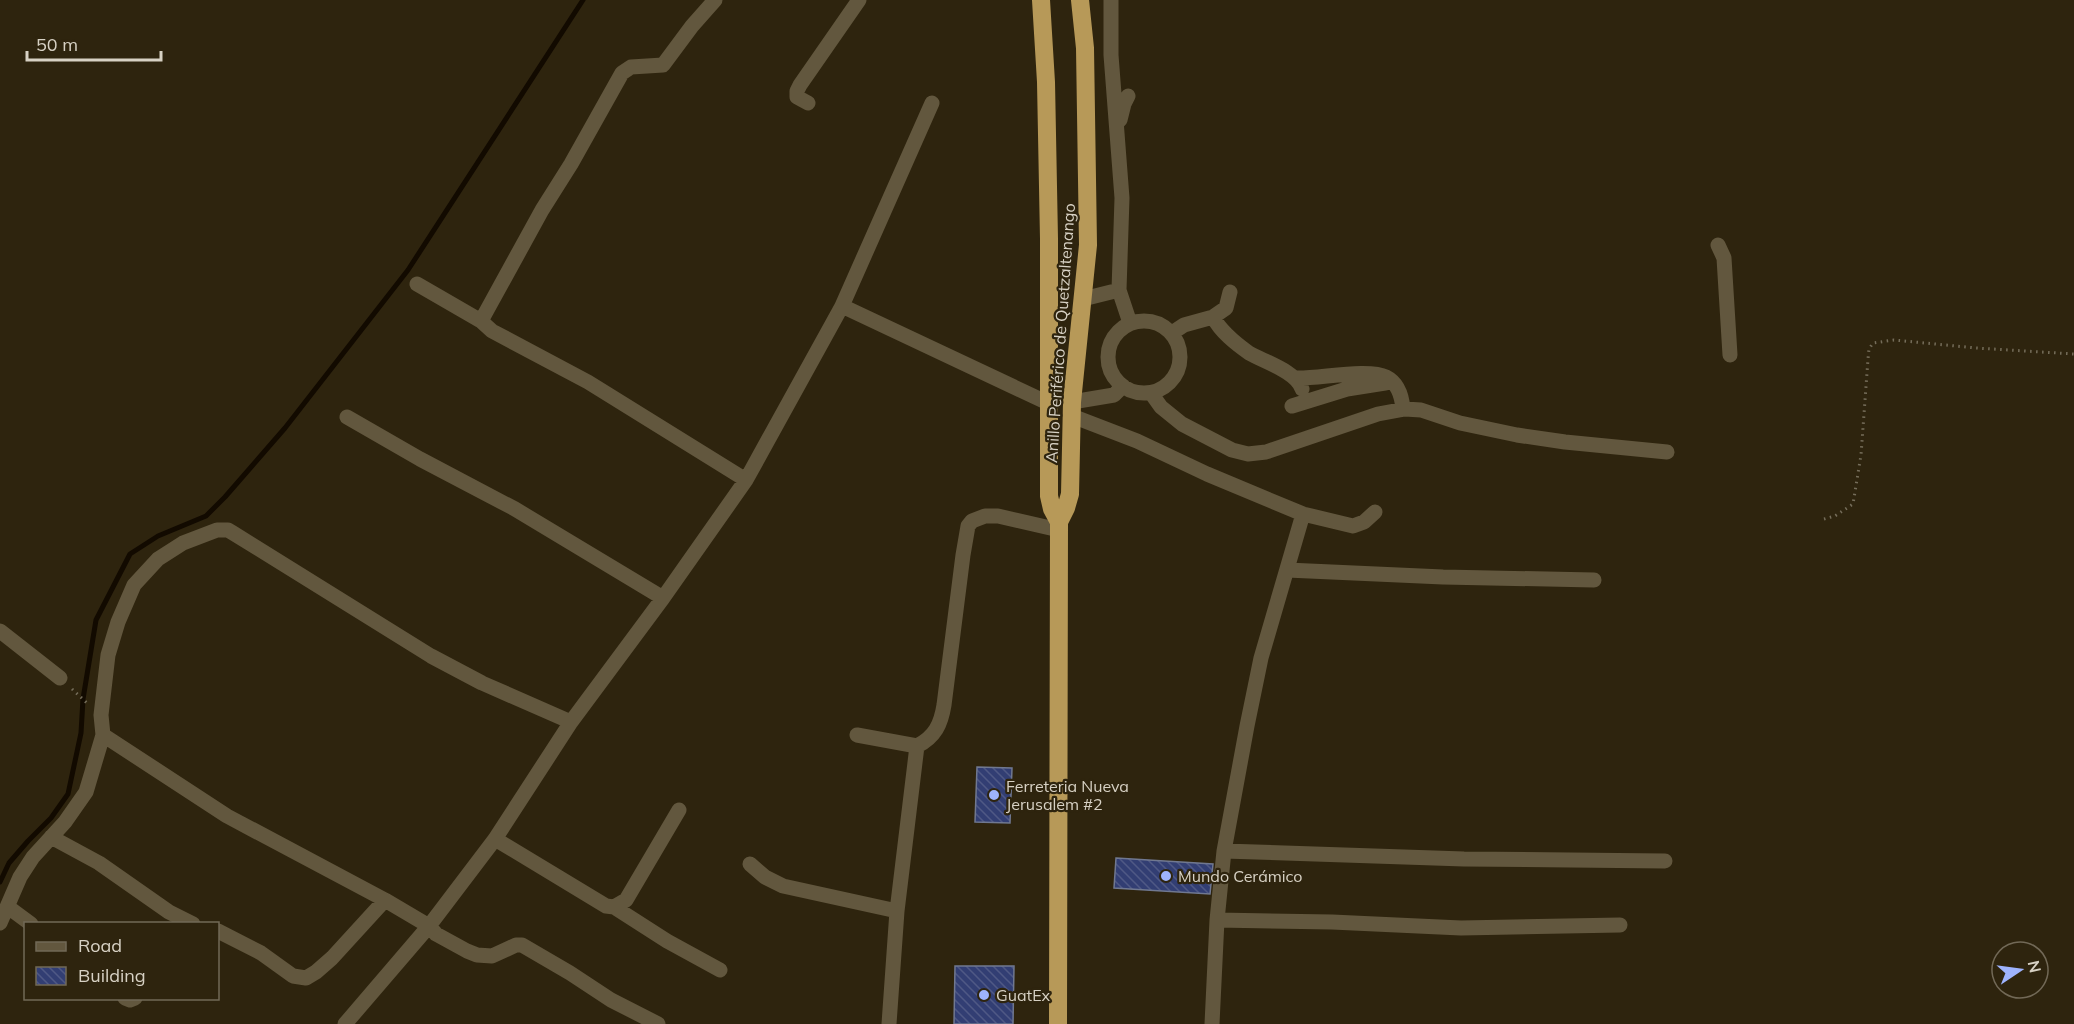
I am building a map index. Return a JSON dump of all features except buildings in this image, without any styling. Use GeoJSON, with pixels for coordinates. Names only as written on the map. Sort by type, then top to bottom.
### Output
{"type":"FeatureCollection","features":[{"type":"Feature","properties":{"kind":"highway","name":"Anillo Periférico de Quetzaltenango"},"geometry":{"type":"LineString","coordinates":[[1041,0],[1047,114],[1049,496],[1059,526]]}},
{"type":"Feature","properties":{"kind":"highway","name":"Anillo Periférico de Quetzaltenango"},"geometry":{"type":"LineString","coordinates":[[1058,1024],[1059,526],[1070,494],[1072,409],[1088,245],[1085,48],[1080,0]]}},
{"type":"Feature","properties":{"kind":"street"},"geometry":{"type":"LineString","coordinates":[[481,321],[542,210],[571,164],[622,73],[631,67],[663,65],[715,0]]}},
{"type":"Feature","properties":{"kind":"street"},"geometry":{"type":"LineString","coordinates":[[808,103],[797,97],[796,92],[859,0]]}},
{"type":"Feature","properties":{"kind":"street"},"geometry":{"type":"LineString","coordinates":[[1111,0],[1112,71],[1122,198],[1119,290],[1130,323]]}},
{"type":"Feature","properties":{"kind":"street"},"geometry":{"type":"LineString","coordinates":[[1118,132],[1128,96]]}},
{"type":"Feature","properties":{"kind":"street"},"geometry":{"type":"LineString","coordinates":[[345,1024],[429,926],[495,839],[571,722],[663,598],[746,480],[842,306],[932,103]]}},
{"type":"Feature","properties":{"kind":"street"},"geometry":{"type":"LineString","coordinates":[[1718,245],[1724,258],[1730,355]]}},
{"type":"Feature","properties":{"kind":"street"},"geometry":{"type":"LineString","coordinates":[[417,284],[481,321],[492,331],[588,382],[746,480]]}},
{"type":"Feature","properties":{"kind":"street"},"geometry":{"type":"LineString","coordinates":[[1083,299],[1119,290]]}},
{"type":"Feature","properties":{"kind":"street"},"geometry":{"type":"LineString","coordinates":[[1172,333],[1184,325],[1213,317],[1226,308],[1230,292]]}},
{"type":"Feature","properties":{"kind":"street"},"geometry":{"type":"LineString","coordinates":[[842,306],[1048,403]]}},
{"type":"Feature","properties":{"kind":"street"},"geometry":{"type":"LineString","coordinates":[[1213,317],[1219,327],[1249,352],[1299,384],[1385,376],[1401,394],[1403,409]]}},
{"type":"Feature","properties":{"kind":"street"},"geometry":{"type":"LineString","coordinates":[[1141,320],[1153,321],[1172,333],[1178,344],[1180,357],[1178,369],[1172,380],[1162,388],[1150,393],[1140,393],[1123,386],[1113,375],[1109,364],[1112,340],[1130,323],[1141,320]]}},
{"type":"Feature","properties":{"kind":"street"},"geometry":{"type":"LineString","coordinates":[[1292,406],[1372,384],[1388,383],[1394,386]]}},
{"type":"Feature","properties":{"kind":"street"},"geometry":{"type":"LineString","coordinates":[[1072,409],[1114,395],[1123,386]]}},
{"type":"Feature","properties":{"kind":"street"},"geometry":{"type":"LineString","coordinates":[[1150,393],[1161,407],[1182,424],[1232,450],[1248,454],[1266,452],[1378,414],[1403,409],[1421,410],[1460,423],[1517,435],[1667,452]]}},
{"type":"Feature","properties":{"kind":"street"},"geometry":{"type":"LineString","coordinates":[[1072,409],[1206,474],[1303,514],[1353,526],[1364,522],[1375,512]]}},
{"type":"Feature","properties":{"kind":"street"},"geometry":{"type":"LineString","coordinates":[[347,417],[515,509],[663,598]]}},
{"type":"Feature","properties":{"kind":"street"},"geometry":{"type":"LineString","coordinates":[[1212,1024],[1217,920],[1224,851],[1261,658],[1303,514]]}},
{"type":"Feature","properties":{"kind":"street"},"geometry":{"type":"LineString","coordinates":[[857,735],[917,746],[932,736],[942,718],[963,555],[968,526],[972,521],[985,516],[998,516],[1059,526]]}},
{"type":"Feature","properties":{"kind":"street"},"geometry":{"type":"LineString","coordinates":[[0,923],[20,877],[33,857],[72,814],[86,792],[103,735],[101,715],[105,668],[111,642],[122,612],[139,578],[158,559],[209,532],[223,530],[244,539],[431,656],[482,683],[571,722]]}},
{"type":"Feature","properties":{"kind":"street"},"geometry":{"type":"LineString","coordinates":[[1287,570],[1443,577],[1594,580]]}},
{"type":"Feature","properties":{"kind":"street"},"geometry":{"type":"LineString","coordinates":[[0,631],[60,678]]}},
{"type":"Feature","properties":{"kind":"street"},"geometry":{"type":"LineString","coordinates":[[103,735],[227,816],[385,900],[429,926],[436,934],[477,955],[492,956],[516,945],[525,946],[611,1000],[658,1024]]}},
{"type":"Feature","properties":{"kind":"street"},"geometry":{"type":"LineString","coordinates":[[889,1024],[897,911],[917,746]]}},
{"type":"Feature","properties":{"kind":"street"},"geometry":{"type":"LineString","coordinates":[[615,907],[626,900],[679,810]]}},
{"type":"Feature","properties":{"kind":"street"},"geometry":{"type":"LineString","coordinates":[[51,837],[99,863],[169,912],[189,922]]}},
{"type":"Feature","properties":{"kind":"street"},"geometry":{"type":"LineString","coordinates":[[495,839],[606,906],[615,907],[720,970]]}},
{"type":"Feature","properties":{"kind":"street"},"geometry":{"type":"LineString","coordinates":[[1224,851],[1464,859],[1665,861]]}},
{"type":"Feature","properties":{"kind":"street"},"geometry":{"type":"LineString","coordinates":[[750,864],[765,877],[783,886],[897,911]]}},
{"type":"Feature","properties":{"kind":"street"},"geometry":{"type":"LineString","coordinates":[[219,932],[261,953],[293,976],[306,978],[332,958],[385,900]]}},
{"type":"Feature","properties":{"kind":"street"},"geometry":{"type":"LineString","coordinates":[[8,907],[28,922]]}},
{"type":"Feature","properties":{"kind":"street"},"geometry":{"type":"LineString","coordinates":[[1217,920],[1461,928],[1620,925]]}},
{"type":"Feature","properties":{"kind":"path"},"geometry":{"type":"LineString","coordinates":[[1824,519],[1835,516],[1853,504],[1862,455],[1869,349],[1873,343],[1894,340],[2074,354]]}},
{"type":"Feature","properties":{"kind":"path"},"geometry":{"type":"LineString","coordinates":[[60,678],[101,715]]}},
{"type":"Feature","properties":{"kind":"waterway"},"geometry":{"type":"LineString","coordinates":[[0,882],[9,863],[51,818],[68,794],[81,733],[83,699],[96,620],[130,554],[158,536],[206,516],[285,428],[408,270],[583,0]]}},
{"type":"Feature","properties":{"kind":"place","name":"Ferreteria Nueva Jerusalem #2"},"geometry":{"type":"Point","coordinates":[994,795]}},
{"type":"Feature","properties":{"kind":"place","name":"Mundo Cerámico"},"geometry":{"type":"Point","coordinates":[1166,876]}},
{"type":"Feature","properties":{"kind":"place","name":"GuatEx"},"geometry":{"type":"Point","coordinates":[984,995]}}]}
